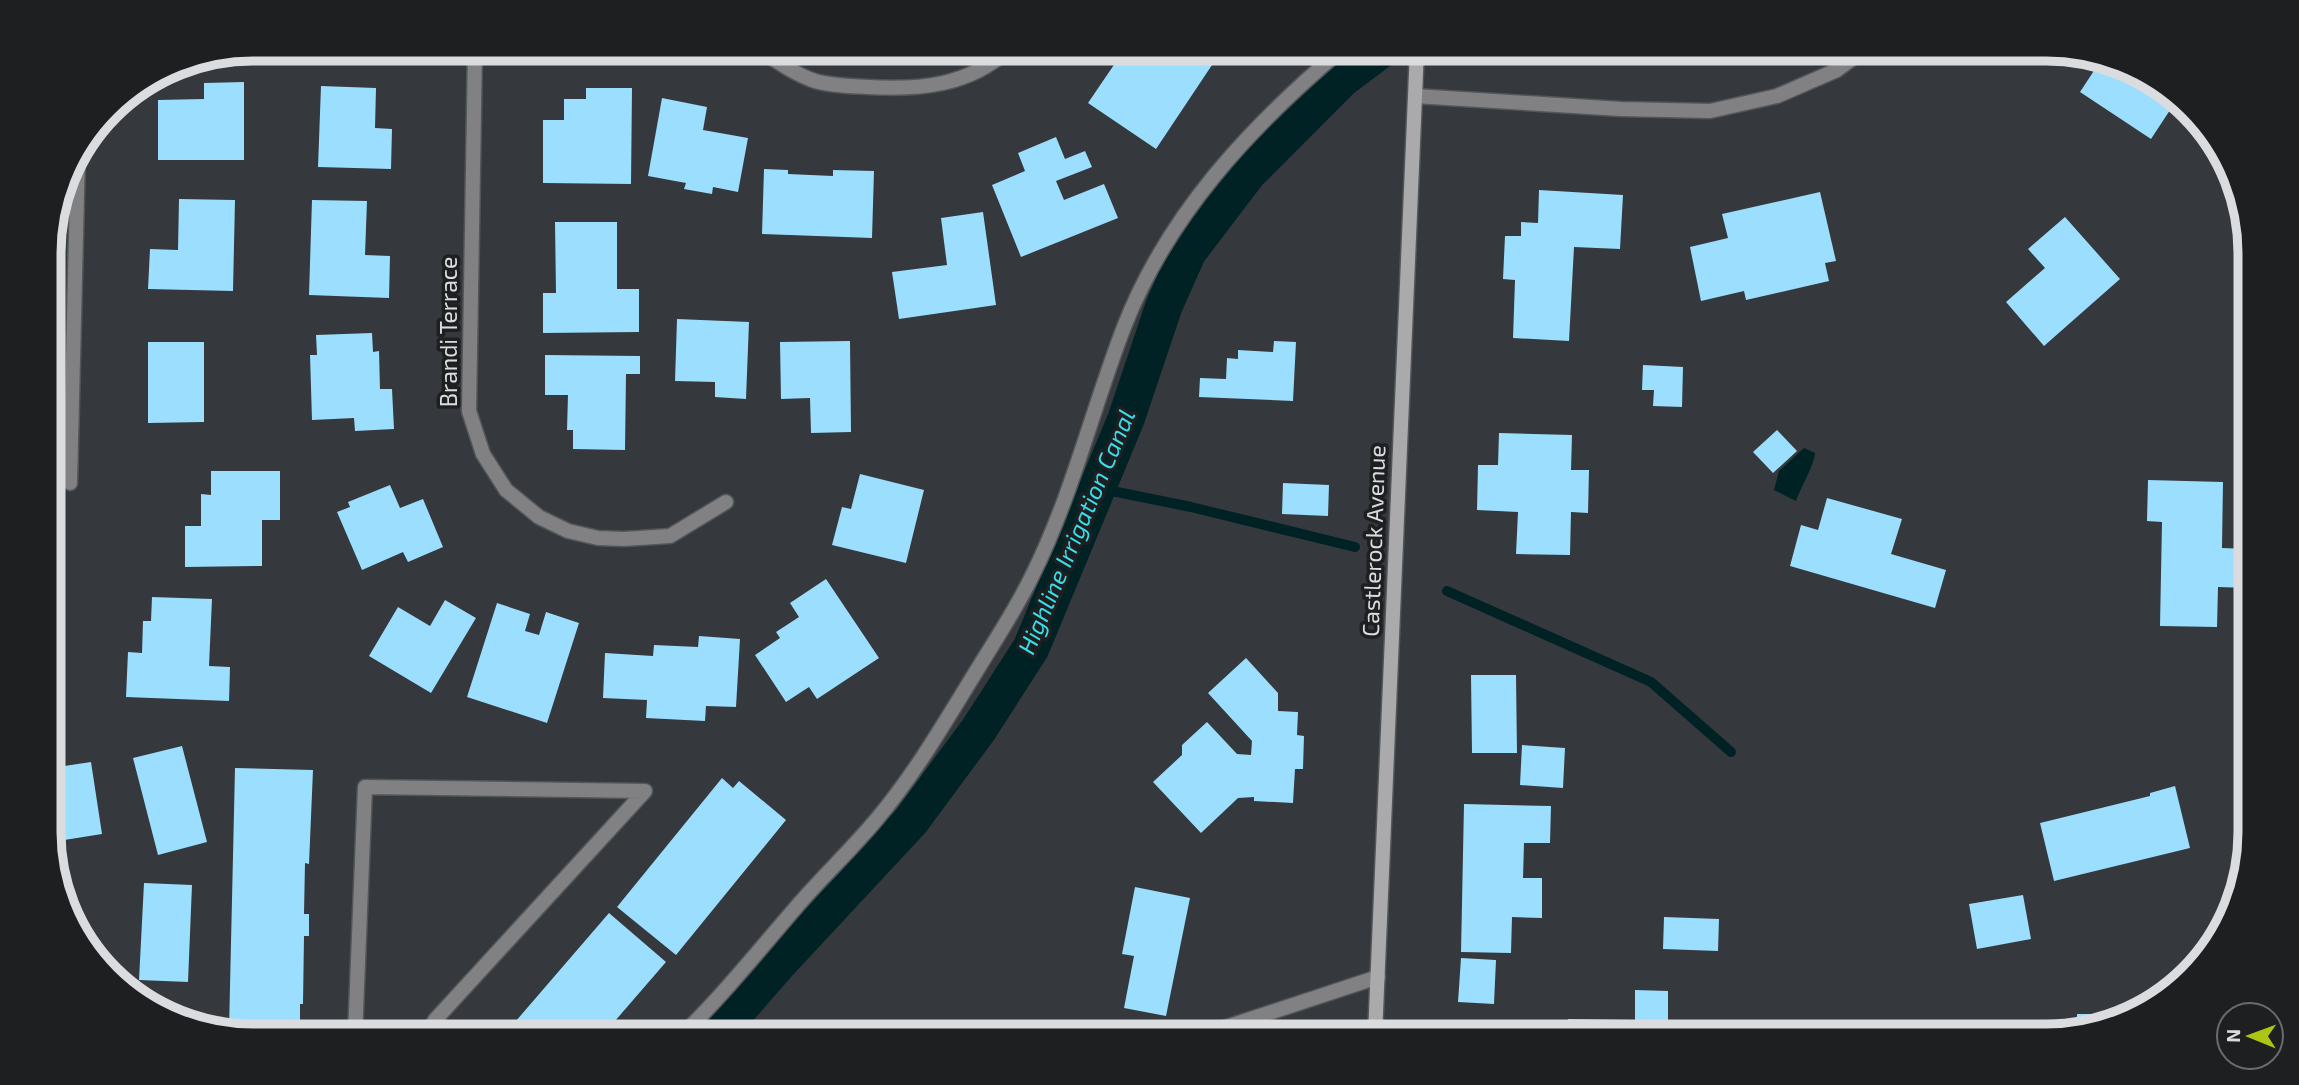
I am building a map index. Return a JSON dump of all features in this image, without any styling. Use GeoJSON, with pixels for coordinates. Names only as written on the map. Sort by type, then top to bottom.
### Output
{"type":"FeatureCollection","features":[{"type":"Feature","properties":{"kind":"street","name":"Brandi Terrace"},"geometry":{"type":"LineString","coordinates":[[475,61],[469,411],[483,454],[506,490],[539,517],[568,531],[598,538],[670,536],[726,502]]}},
{"type":"Feature","properties":{"kind":"street"},"geometry":{"type":"LineString","coordinates":[[777,61],[798,75],[817,82],[878,87],[927,87],[955,82],[992,61]]}},
{"type":"Feature","properties":{"kind":"street"},"geometry":{"type":"LineString","coordinates":[[694,1024],[875,821],[939,735],[1012,616],[1034,573],[1058,520],[1125,325],[1144,283],[1178,223],[1211,177],[1256,128],[1328,61]]}},
{"type":"Feature","properties":{"kind":"street","name":"Castlerock Avenue"},"geometry":{"type":"LineString","coordinates":[[1376,1023],[1416,61]]}},
{"type":"Feature","properties":{"kind":"street"},"geometry":{"type":"LineString","coordinates":[[1415,96],[1621,109],[1710,111],[1777,96],[1838,69],[1849,61]]}},
{"type":"Feature","properties":{"kind":"street"},"geometry":{"type":"LineString","coordinates":[[69,483],[77,177]]}},
{"type":"Feature","properties":{"kind":"street"},"geometry":{"type":"LineString","coordinates":[[355,1024],[365,787],[645,791],[433,1024]]}},
{"type":"Feature","properties":{"kind":"street"},"geometry":{"type":"LineString","coordinates":[[1237,1023],[1378,977]]}},
{"type":"Feature","properties":{"kind":"water"},"geometry":{"type":"Polygon","coordinates":[[[1804,448],[1815,453],[1796,501],[1774,490],[1779,471],[1804,448]]]}},
{"type":"Feature","properties":{"kind":"building"},"geometry":{"type":"Polygon","coordinates":[[[1117,61],[1134,61],[1138,64],[1140,61],[1206,61],[1212,65],[1156,149],[1088,103],[1117,61]]]}},
{"type":"Feature","properties":{"kind":"building"},"geometry":{"type":"Polygon","coordinates":[[[2096,68],[2142,87],[2171,109],[2151,139],[2080,92],[2096,68]]]}},
{"type":"Feature","properties":{"kind":"building"},"geometry":{"type":"Polygon","coordinates":[[[244,82],[244,160],[158,160],[158,100],[204,99],[204,83],[244,82]]]}},
{"type":"Feature","properties":{"kind":"building"},"geometry":{"type":"Polygon","coordinates":[[[321,86],[376,88],[375,128],[392,129],[391,169],[318,167],[321,86]]]}},
{"type":"Feature","properties":{"kind":"building"},"geometry":{"type":"Polygon","coordinates":[[[586,88],[632,88],[631,184],[543,183],[543,120],[564,120],[564,99],[586,99],[586,88]]]}},
{"type":"Feature","properties":{"kind":"building"},"geometry":{"type":"Polygon","coordinates":[[[662,98],[707,107],[703,130],[748,138],[738,192],[713,187],[712,194],[684,189],[686,183],[648,176],[662,98]]]}},
{"type":"Feature","properties":{"kind":"building"},"geometry":{"type":"Polygon","coordinates":[[[1056,137],[1065,159],[1085,151],[1092,167],[1056,181],[1064,200],[1104,184],[1118,218],[1021,257],[992,185],[1025,171],[1018,153],[1056,137]]]}},
{"type":"Feature","properties":{"kind":"building"},"geometry":{"type":"Polygon","coordinates":[[[764,169],[788,170],[788,174],[833,176],[833,170],[874,171],[872,238],[762,234],[764,169]]]}},
{"type":"Feature","properties":{"kind":"building"},"geometry":{"type":"Polygon","coordinates":[[[1539,190],[1623,195],[1620,249],[1574,247],[1569,341],[1513,338],[1515,280],[1503,279],[1505,236],[1521,236],[1521,222],[1538,223],[1539,190]]]}},
{"type":"Feature","properties":{"kind":"building"},"geometry":{"type":"Polygon","coordinates":[[[1820,192],[1836,261],[1825,263],[1829,281],[1746,300],[1744,291],[1701,301],[1690,247],[1728,238],[1722,214],[1820,192]]]}},
{"type":"Feature","properties":{"kind":"building"},"geometry":{"type":"Polygon","coordinates":[[[179,199],[235,200],[233,291],[148,289],[150,249],[178,250],[179,199]]]}},
{"type":"Feature","properties":{"kind":"building"},"geometry":{"type":"Polygon","coordinates":[[[312,200],[367,201],[365,255],[390,256],[389,298],[309,295],[312,200]]]}},
{"type":"Feature","properties":{"kind":"building"},"geometry":{"type":"Polygon","coordinates":[[[983,212],[996,305],[899,319],[892,272],[947,265],[941,218],[983,212]]]}},
{"type":"Feature","properties":{"kind":"building"},"geometry":{"type":"Polygon","coordinates":[[[2065,217],[2120,279],[2044,346],[2006,302],[2045,268],[2028,249],[2065,217]]]}},
{"type":"Feature","properties":{"kind":"building"},"geometry":{"type":"Polygon","coordinates":[[[555,222],[617,222],[617,289],[639,289],[639,332],[543,333],[543,293],[556,293],[555,222]]]}},
{"type":"Feature","properties":{"kind":"building"},"geometry":{"type":"Polygon","coordinates":[[[677,319],[749,322],[746,399],[715,397],[715,382],[675,381],[677,319]]]}},
{"type":"Feature","properties":{"kind":"building"},"geometry":{"type":"Polygon","coordinates":[[[372,333],[373,352],[379,351],[380,389],[392,389],[394,429],[355,431],[354,418],[312,420],[310,355],[317,355],[316,335],[372,333]]]}},
{"type":"Feature","properties":{"kind":"building"},"geometry":{"type":"Polygon","coordinates":[[[850,341],[851,432],[811,433],[810,398],[781,399],[780,342],[850,341]]]}},
{"type":"Feature","properties":{"kind":"building"},"geometry":{"type":"Polygon","coordinates":[[[1274,341],[1296,342],[1293,401],[1199,397],[1200,378],[1226,379],[1227,358],[1238,359],[1238,350],[1273,352],[1274,341]]]}},
{"type":"Feature","properties":{"kind":"building"},"geometry":{"type":"Polygon","coordinates":[[[148,342],[204,342],[204,422],[148,423],[148,342]]]}},
{"type":"Feature","properties":{"kind":"building"},"geometry":{"type":"Polygon","coordinates":[[[545,355],[640,356],[640,374],[626,374],[625,450],[573,449],[573,430],[567,430],[568,395],[545,395],[545,355]]]}},
{"type":"Feature","properties":{"kind":"building"},"geometry":{"type":"Polygon","coordinates":[[[1643,365],[1683,367],[1682,407],[1653,406],[1654,390],[1642,390],[1643,365]]]}},
{"type":"Feature","properties":{"kind":"building"},"geometry":{"type":"Polygon","coordinates":[[[1777,430],[1797,451],[1773,473],[1753,452],[1777,430]]]}},
{"type":"Feature","properties":{"kind":"building"},"geometry":{"type":"Polygon","coordinates":[[[1499,433],[1572,435],[1571,470],[1589,470],[1588,513],[1571,512],[1570,555],[1516,554],[1518,512],[1477,510],[1478,465],[1498,465],[1499,433]]]}},
{"type":"Feature","properties":{"kind":"building"},"geometry":{"type":"Polygon","coordinates":[[[211,471],[280,471],[280,520],[262,520],[262,566],[185,567],[185,526],[201,526],[201,494],[211,495],[211,471]]]}},
{"type":"Feature","properties":{"kind":"building"},"geometry":{"type":"Polygon","coordinates":[[[860,474],[924,490],[906,563],[832,545],[842,507],[851,509],[860,474]]]}},
{"type":"Feature","properties":{"kind":"building"},"geometry":{"type":"Polygon","coordinates":[[[2148,480],[2223,482],[2222,548],[2238,549],[2238,588],[2218,587],[2217,627],[2160,626],[2162,522],[2147,521],[2148,480]]]}},
{"type":"Feature","properties":{"kind":"building"},"geometry":{"type":"Polygon","coordinates":[[[1283,483],[1329,485],[1328,516],[1282,514],[1283,483]]]}},
{"type":"Feature","properties":{"kind":"building"},"geometry":{"type":"Polygon","coordinates":[[[390,485],[400,508],[423,499],[443,547],[408,562],[403,552],[362,570],[337,512],[350,507],[348,502],[390,485]]]}},
{"type":"Feature","properties":{"kind":"building"},"geometry":{"type":"Polygon","coordinates":[[[1827,498],[1902,519],[1891,554],[1946,570],[1935,608],[1790,566],[1801,525],[1818,530],[1827,498]]]}},
{"type":"Feature","properties":{"kind":"building"},"geometry":{"type":"Polygon","coordinates":[[[826,579],[879,658],[817,699],[809,687],[786,702],[755,655],[780,638],[776,632],[799,617],[790,603],[826,579]]]}},
{"type":"Feature","properties":{"kind":"building"},"geometry":{"type":"Polygon","coordinates":[[[152,597],[212,599],[209,666],[230,667],[229,701],[126,697],[128,652],[142,653],[143,621],[151,621],[152,597]]]}},
{"type":"Feature","properties":{"kind":"building"},"geometry":{"type":"Polygon","coordinates":[[[445,600],[476,618],[431,693],[369,656],[398,607],[430,626],[445,600]]]}},
{"type":"Feature","properties":{"kind":"building"},"geometry":{"type":"Polygon","coordinates":[[[497,603],[530,614],[525,631],[539,635],[546,612],[579,623],[547,723],[467,697],[497,603]]]}},
{"type":"Feature","properties":{"kind":"building"},"geometry":{"type":"Polygon","coordinates":[[[699,636],[740,639],[736,707],[706,706],[705,721],[646,718],[647,700],[603,698],[605,653],[653,656],[654,645],[698,647],[699,636]]]}},
{"type":"Feature","properties":{"kind":"building"},"geometry":{"type":"Polygon","coordinates":[[[1246,658],[1278,693],[1278,711],[1298,712],[1297,735],[1304,736],[1303,769],[1295,769],[1293,803],[1254,801],[1254,797],[1238,798],[1201,833],[1153,782],[1182,755],[1182,745],[1207,722],[1237,754],[1251,755],[1252,741],[1208,693],[1246,658]]]}},
{"type":"Feature","properties":{"kind":"building"},"geometry":{"type":"Polygon","coordinates":[[[1471,675],[1516,675],[1517,753],[1472,753],[1471,675]]]}},
{"type":"Feature","properties":{"kind":"building"},"geometry":{"type":"Polygon","coordinates":[[[1522,745],[1565,748],[1563,788],[1520,785],[1522,745]]]}},
{"type":"Feature","properties":{"kind":"building"},"geometry":{"type":"Polygon","coordinates":[[[182,746],[207,842],[158,855],[133,758],[182,746]]]}},
{"type":"Feature","properties":{"kind":"building"},"geometry":{"type":"Polygon","coordinates":[[[91,762],[102,834],[62,840],[61,766],[91,762]]]}},
{"type":"Feature","properties":{"kind":"building"},"geometry":{"type":"Polygon","coordinates":[[[235,768],[313,770],[309,864],[305,863],[304,914],[309,914],[309,936],[304,936],[300,1024],[229,1022],[235,768]]]}},
{"type":"Feature","properties":{"kind":"building"},"geometry":{"type":"Polygon","coordinates":[[[722,778],[733,788],[739,781],[786,820],[676,955],[617,907],[722,778]]]}},
{"type":"Feature","properties":{"kind":"building"},"geometry":{"type":"Polygon","coordinates":[[[2175,786],[2190,848],[2054,881],[2040,823],[2150,796],[2150,793],[2175,786]]]}},
{"type":"Feature","properties":{"kind":"building"},"geometry":{"type":"Polygon","coordinates":[[[1464,804],[1551,806],[1550,843],[1524,843],[1523,878],[1542,878],[1542,918],[1512,917],[1511,953],[1461,952],[1464,804]]]}},
{"type":"Feature","properties":{"kind":"building"},"geometry":{"type":"Polygon","coordinates":[[[144,883],[192,885],[188,982],[139,980],[144,883]]]}},
{"type":"Feature","properties":{"kind":"building"},"geometry":{"type":"Polygon","coordinates":[[[1135,887],[1190,898],[1166,1016],[1124,1008],[1134,956],[1122,954],[1135,887]]]}},
{"type":"Feature","properties":{"kind":"building"},"geometry":{"type":"Polygon","coordinates":[[[2023,895],[2031,939],[1977,949],[1969,904],[2023,895]]]}},
{"type":"Feature","properties":{"kind":"building"},"geometry":{"type":"Polygon","coordinates":[[[609,913],[666,962],[613,1024],[513,1024],[609,913]]]}},
{"type":"Feature","properties":{"kind":"building"},"geometry":{"type":"Polygon","coordinates":[[[1664,917],[1719,919],[1718,951],[1663,949],[1664,917]]]}},
{"type":"Feature","properties":{"kind":"building"},"geometry":{"type":"Polygon","coordinates":[[[1461,958],[1496,960],[1494,1004],[1458,1002],[1461,958]]]}},
{"type":"Feature","properties":{"kind":"building"},"geometry":{"type":"Polygon","coordinates":[[[1635,990],[1668,991],[1668,1023],[1568,1023],[1568,1019],[1635,1020],[1635,990]]]}},
{"type":"Feature","properties":{"kind":"building"},"geometry":{"type":"Polygon","coordinates":[[[2077,1014],[2107,1014],[2083,1020],[2077,1021],[2077,1014]]]}},
{"type":"Feature","properties":{"kind":"waterway","name":"Highline Irrigation Canal"},"geometry":{"type":"LineString","coordinates":[[726,1024],[911,821],[979,729],[1031,648],[1126,419],[1164,306],[1188,252],[1248,173],[1342,79],[1366,61]]}},
{"type":"Feature","properties":{"kind":"waterway"},"geometry":{"type":"LineString","coordinates":[[1097,488],[1191,507],[1355,547]]}},
{"type":"Feature","properties":{"kind":"waterway"},"geometry":{"type":"LineString","coordinates":[[1447,591],[1651,682],[1731,752]]}}]}
